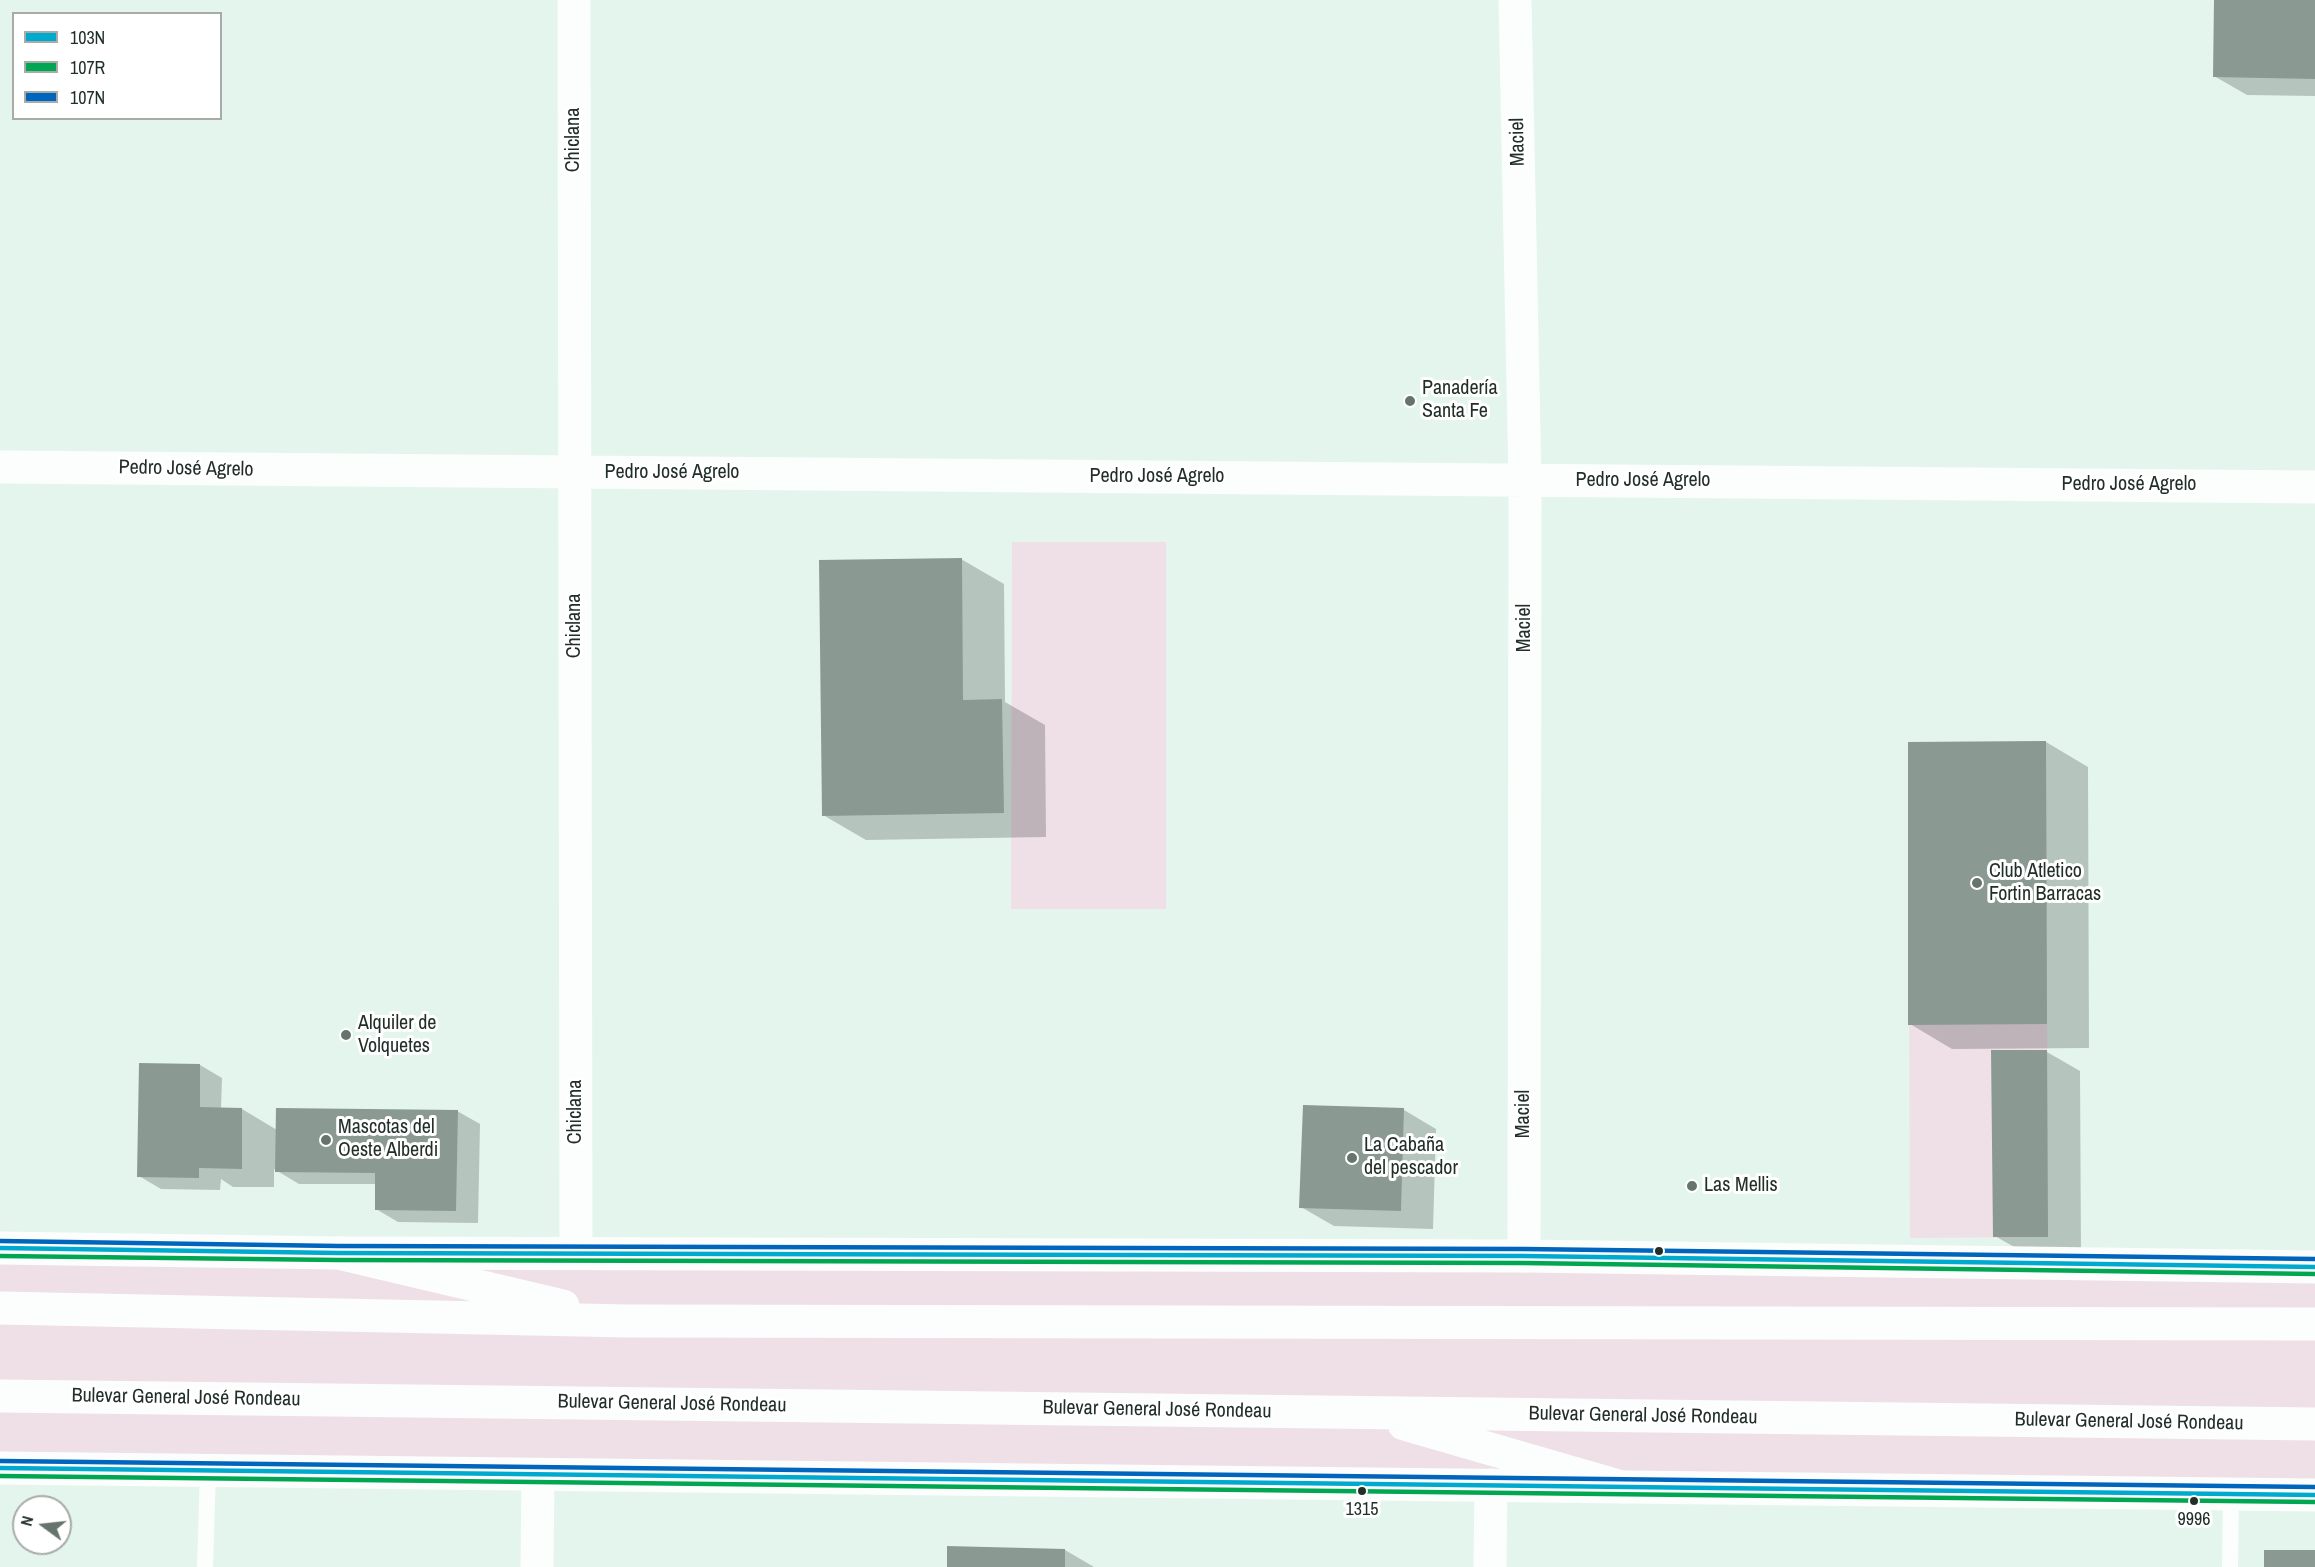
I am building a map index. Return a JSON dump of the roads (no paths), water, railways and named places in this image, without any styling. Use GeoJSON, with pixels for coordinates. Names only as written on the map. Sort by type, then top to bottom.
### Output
{"type":"FeatureCollection","features":[{"type":"Feature","properties":{"kind":"main road","name":"Chiclana"},"geometry":{"type":"LineString","coordinates":[[574,0],[576,1252]]}},
{"type":"Feature","properties":{"kind":"main road","name":"Maciel"},"geometry":{"type":"LineString","coordinates":[[1515,0],[1525,480],[1524,1256]]}},
{"type":"Feature","properties":{"kind":"main road","name":"Pedro José Agrelo"},"geometry":{"type":"LineString","coordinates":[[0,467],[2315,486]]}},
{"type":"Feature","properties":{"kind":"main road"},"geometry":{"type":"LineString","coordinates":[[0,1248],[338,1253],[1524,1256],[2315,1267]]}},
{"type":"Feature","properties":{"kind":"main road"},"geometry":{"type":"LineString","coordinates":[[338,1253],[629,1321]]}},
{"type":"Feature","properties":{"kind":"main road"},"geometry":{"type":"LineString","coordinates":[[0,1308],[629,1321],[2315,1324]]}},
{"type":"Feature","properties":{"kind":"main road","name":"Bulevar General José Rondeau"},"geometry":{"type":"LineString","coordinates":[[0,1396],[2315,1424]]}},
{"type":"Feature","properties":{"kind":"main road"},"geometry":{"type":"LineString","coordinates":[[1365,1412],[1622,1487]]}},
{"type":"Feature","properties":{"kind":"main road"},"geometry":{"type":"LineString","coordinates":[[0,1468],[2315,1495]]}},
{"type":"Feature","properties":{"kind":"main road"},"geometry":{"type":"LineString","coordinates":[[537,1567],[538,1475]]}},
{"type":"Feature","properties":{"kind":"main road"},"geometry":{"type":"LineString","coordinates":[[1490,1567],[1491,1485]]}},
{"type":"Feature","properties":{"kind":"lane"},"geometry":{"type":"LineString","coordinates":[[205,1567],[208,1470]]}},
{"type":"Feature","properties":{"kind":"lane"},"geometry":{"type":"LineString","coordinates":[[2230,1494],[2230,1567]]}},
{"type":"Feature","properties":{"kind":"place","name":"Panadería Santa Fe"},"geometry":{"type":"Point","coordinates":[1410,401]}},
{"type":"Feature","properties":{"kind":"place","name":"Club Atletico Fortin Barracas"},"geometry":{"type":"Point","coordinates":[1977,883]}},
{"type":"Feature","properties":{"kind":"place","name":"Alquiler de Volquetes"},"geometry":{"type":"Point","coordinates":[346,1035]}},
{"type":"Feature","properties":{"kind":"place","name":"Mascotas del Oeste Alberdi"},"geometry":{"type":"Point","coordinates":[326,1140]}},
{"type":"Feature","properties":{"kind":"place","name":"La Cabaña del pescador"},"geometry":{"type":"Point","coordinates":[1352,1158]}},
{"type":"Feature","properties":{"kind":"place","name":"Las Mellis"},"geometry":{"type":"Point","coordinates":[1692,1186]}},
{"type":"Feature","properties":{"kind":"place","name":"1315"},"geometry":{"type":"Point","coordinates":[1362,1491]}},
{"type":"Feature","properties":{"kind":"place","name":"9996"},"geometry":{"type":"Point","coordinates":[2194,1501]}}]}
